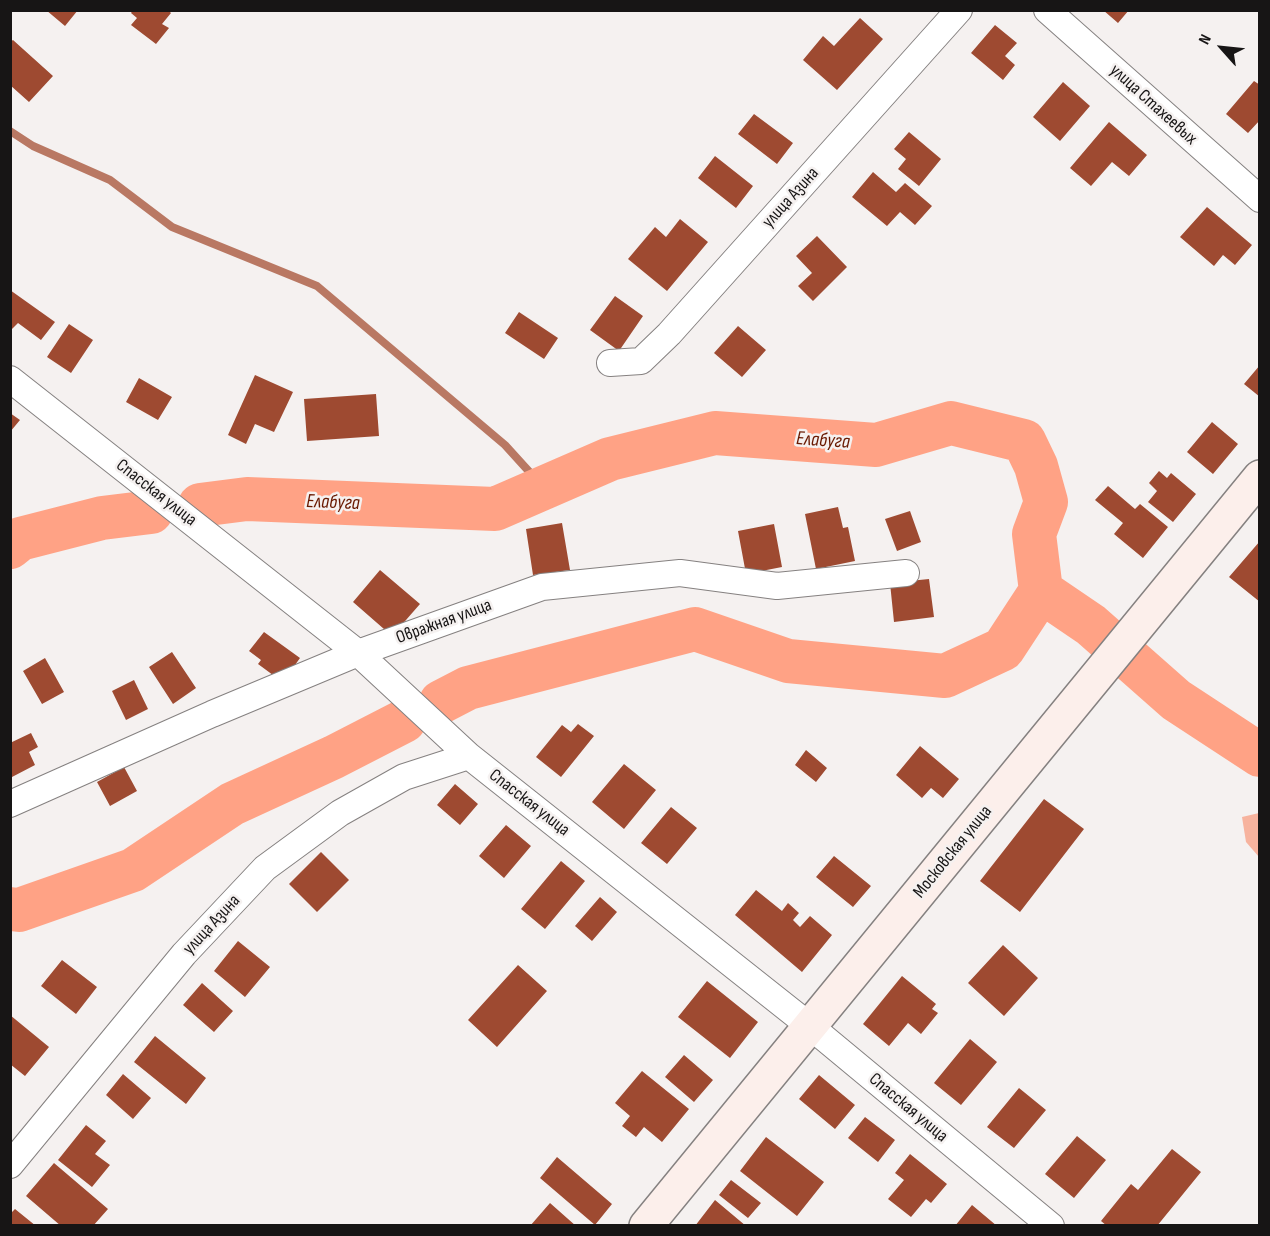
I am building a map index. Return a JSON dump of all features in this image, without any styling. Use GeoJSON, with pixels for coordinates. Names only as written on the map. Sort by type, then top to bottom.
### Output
{"type":"FeatureCollection","features":[{"type":"Feature","properties":{"kind":"main road","name":"Московская улица"},"geometry":{"type":"LineString","coordinates":[[646,1226],[1260,477]]}},
{"type":"Feature","properties":{"kind":"street","name":"улица Азина"},"geometry":{"type":"LineString","coordinates":[[610,363],[641,361],[669,334],[959,10]]}},
{"type":"Feature","properties":{"kind":"street","name":"улица Стахеевых"},"geometry":{"type":"LineString","coordinates":[[1047,10],[1260,199]]}},
{"type":"Feature","properties":{"kind":"street","name":"Спасская улица"},"geometry":{"type":"LineString","coordinates":[[10,379],[358,653],[469,756],[811,1027],[1050,1226]]}},
{"type":"Feature","properties":{"kind":"street","name":"Овражная улица"},"geometry":{"type":"LineString","coordinates":[[10,804],[212,714],[358,653],[542,587],[680,573],[777,586],[906,573]]}},
{"type":"Feature","properties":{"kind":"street","name":"улица Азина"},"geometry":{"type":"LineString","coordinates":[[10,1165],[184,954],[265,868],[340,813],[404,777],[469,756]]}},
{"type":"Feature","properties":{"kind":"shaded area"},"geometry":{"type":"Polygon","coordinates":[[[1260,813],[1259,857],[1246,842],[1242,817],[1260,813]]]}},
{"type":"Feature","properties":{"kind":"building"},"geometry":{"type":"Polygon","coordinates":[[[46,10],[78,10],[65,26],[46,10]]]}},
{"type":"Feature","properties":{"kind":"building"},"geometry":{"type":"Polygon","coordinates":[[[133,10],[168,10],[171,13],[162,24],[169,28],[156,44],[131,25],[137,18],[131,13],[133,10]]]}},
{"type":"Feature","properties":{"kind":"building"},"geometry":{"type":"Polygon","coordinates":[[[1103,10],[1129,10],[1118,23],[1103,10]]]}},
{"type":"Feature","properties":{"kind":"building"},"geometry":{"type":"Polygon","coordinates":[[[860,18],[883,39],[837,90],[803,60],[823,36],[834,46],[860,18]]]}},
{"type":"Feature","properties":{"kind":"building"},"geometry":{"type":"Polygon","coordinates":[[[995,25],[1017,43],[1005,56],[1015,65],[1003,80],[971,53],[995,25]]]}},
{"type":"Feature","properties":{"kind":"building"},"geometry":{"type":"Polygon","coordinates":[[[13,40],[53,76],[29,102],[10,85],[10,42],[13,40]]]}},
{"type":"Feature","properties":{"kind":"building"},"geometry":{"type":"Polygon","coordinates":[[[1254,81],[1260,85],[1260,120],[1248,133],[1226,114],[1254,81]]]}},
{"type":"Feature","properties":{"kind":"building"},"geometry":{"type":"Polygon","coordinates":[[[1063,82],[1090,106],[1060,141],[1033,117],[1063,82]]]}},
{"type":"Feature","properties":{"kind":"building"},"geometry":{"type":"Polygon","coordinates":[[[754,114],[793,143],[777,164],[738,134],[754,114]]]}},
{"type":"Feature","properties":{"kind":"building"},"geometry":{"type":"Polygon","coordinates":[[[1109,122],[1147,155],[1129,176],[1112,162],[1091,186],[1070,168],[1109,122]]]}},
{"type":"Feature","properties":{"kind":"building"},"geometry":{"type":"Polygon","coordinates":[[[909,132],[941,159],[919,186],[898,169],[906,159],[894,149],[909,132]]]}},
{"type":"Feature","properties":{"kind":"building"},"geometry":{"type":"Polygon","coordinates":[[[715,156],[753,186],[736,208],[698,178],[715,156]]]}},
{"type":"Feature","properties":{"kind":"building"},"geometry":{"type":"Polygon","coordinates":[[[873,172],[896,192],[905,183],[932,206],[915,225],[900,212],[887,226],[852,197],[873,172]]]}},
{"type":"Feature","properties":{"kind":"building"},"geometry":{"type":"Polygon","coordinates":[[[1207,207],[1252,245],[1235,265],[1223,255],[1214,266],[1180,237],[1207,207]]]}},
{"type":"Feature","properties":{"kind":"building"},"geometry":{"type":"Polygon","coordinates":[[[680,219],[708,242],[667,291],[628,259],[655,227],[666,237],[680,219]]]}},
{"type":"Feature","properties":{"kind":"building"},"geometry":{"type":"Polygon","coordinates":[[[817,236],[847,267],[813,301],[798,286],[812,273],[796,256],[817,236]]]}},
{"type":"Feature","properties":{"kind":"building"},"geometry":{"type":"Polygon","coordinates":[[[10,290],[55,322],[41,340],[18,323],[10,331],[10,290]]]}},
{"type":"Feature","properties":{"kind":"building"},"geometry":{"type":"Polygon","coordinates":[[[615,296],[643,316],[619,351],[590,330],[615,296]]]}},
{"type":"Feature","properties":{"kind":"building"},"geometry":{"type":"Polygon","coordinates":[[[519,312],[558,338],[544,359],[505,333],[519,312]]]}},
{"type":"Feature","properties":{"kind":"building"},"geometry":{"type":"Polygon","coordinates":[[[69,324],[93,340],[71,373],[47,357],[69,324]]]}},
{"type":"Feature","properties":{"kind":"building"},"geometry":{"type":"Polygon","coordinates":[[[738,326],[766,350],[742,377],[714,353],[738,326]]]}},
{"type":"Feature","properties":{"kind":"building"},"geometry":{"type":"Polygon","coordinates":[[[1260,365],[1260,397],[1244,384],[1260,365]]]}},
{"type":"Feature","properties":{"kind":"building"},"geometry":{"type":"Polygon","coordinates":[[[255,375],[293,392],[274,432],[255,424],[246,444],[228,435],[255,375]]]}},
{"type":"Feature","properties":{"kind":"building"},"geometry":{"type":"Polygon","coordinates":[[[139,378],[172,397],[158,420],[126,402],[139,378]]]}},
{"type":"Feature","properties":{"kind":"building"},"geometry":{"type":"Polygon","coordinates":[[[376,394],[379,436],[307,441],[304,399],[376,394]]]}},
{"type":"Feature","properties":{"kind":"building"},"geometry":{"type":"Polygon","coordinates":[[[10,413],[20,420],[10,432],[10,413]]]}},
{"type":"Feature","properties":{"kind":"building"},"geometry":{"type":"Polygon","coordinates":[[[1212,422],[1238,444],[1213,474],[1187,452],[1212,422]]]}},
{"type":"Feature","properties":{"kind":"building"},"geometry":{"type":"Polygon","coordinates":[[[1159,471],[1167,478],[1171,473],[1196,494],[1173,522],[1148,502],[1157,491],[1149,483],[1159,471]]]}},
{"type":"Feature","properties":{"kind":"building"},"geometry":{"type":"Polygon","coordinates":[[[1108,486],[1135,509],[1140,504],[1168,527],[1143,558],[1114,534],[1123,523],[1095,500],[1108,486]]]}},
{"type":"Feature","properties":{"kind":"building"},"geometry":{"type":"Polygon","coordinates":[[[838,507],[843,528],[848,527],[855,561],[816,569],[805,514],[838,507]]]}},
{"type":"Feature","properties":{"kind":"building"},"geometry":{"type":"Polygon","coordinates":[[[910,511],[921,542],[897,551],[885,519],[910,511]]]}},
{"type":"Feature","properties":{"kind":"building"},"geometry":{"type":"Polygon","coordinates":[[[562,523],[570,570],[533,575],[526,529],[562,523]]]}},
{"type":"Feature","properties":{"kind":"building"},"geometry":{"type":"Polygon","coordinates":[[[774,524],[782,567],[746,574],[738,531],[774,524]]]}},
{"type":"Feature","properties":{"kind":"building"},"geometry":{"type":"Polygon","coordinates":[[[1260,541],[1260,602],[1229,577],[1260,541]]]}},
{"type":"Feature","properties":{"kind":"building"},"geometry":{"type":"Polygon","coordinates":[[[380,570],[420,604],[392,636],[353,602],[380,570]]]}},
{"type":"Feature","properties":{"kind":"building"},"geometry":{"type":"Polygon","coordinates":[[[929,579],[934,617],[894,622],[890,583],[929,579]]]}},
{"type":"Feature","properties":{"kind":"building"},"geometry":{"type":"Polygon","coordinates":[[[264,632],[300,658],[285,679],[277,678],[258,664],[261,660],[249,651],[264,632]]]}},
{"type":"Feature","properties":{"kind":"building"},"geometry":{"type":"Polygon","coordinates":[[[172,652],[196,688],[173,704],[149,667],[172,652]]]}},
{"type":"Feature","properties":{"kind":"building"},"geometry":{"type":"Polygon","coordinates":[[[45,658],[64,692],[42,704],[23,671],[45,658]]]}},
{"type":"Feature","properties":{"kind":"building"},"geometry":{"type":"Polygon","coordinates":[[[134,680],[148,709],[126,720],[112,691],[134,680]]]}},
{"type":"Feature","properties":{"kind":"building"},"geometry":{"type":"Polygon","coordinates":[[[578,724],[594,736],[561,777],[536,757],[562,725],[571,732],[578,724]]]}},
{"type":"Feature","properties":{"kind":"building"},"geometry":{"type":"Polygon","coordinates":[[[31,733],[38,747],[29,752],[35,765],[12,777],[10,743],[31,733]]]}},
{"type":"Feature","properties":{"kind":"building"},"geometry":{"type":"Polygon","coordinates":[[[920,746],[959,779],[943,798],[931,788],[922,798],[896,775],[920,746]]]}},
{"type":"Feature","properties":{"kind":"building"},"geometry":{"type":"Polygon","coordinates":[[[806,750],[827,768],[816,782],[795,765],[806,750]]]}},
{"type":"Feature","properties":{"kind":"building"},"geometry":{"type":"Polygon","coordinates":[[[624,764],[656,790],[624,829],[592,802],[624,764]]]}},
{"type":"Feature","properties":{"kind":"building"},"geometry":{"type":"Polygon","coordinates":[[[124,767],[137,791],[110,806],[97,782],[124,767]]]}},
{"type":"Feature","properties":{"kind":"building"},"geometry":{"type":"Polygon","coordinates":[[[455,784],[478,804],[460,825],[437,805],[455,784]]]}},
{"type":"Feature","properties":{"kind":"building"},"geometry":{"type":"Polygon","coordinates":[[[1044,799],[1084,829],[1020,912],[980,881],[1044,799]]]}},
{"type":"Feature","properties":{"kind":"building"},"geometry":{"type":"Polygon","coordinates":[[[671,807],[697,828],[667,864],[641,843],[671,807]]]}},
{"type":"Feature","properties":{"kind":"building"},"geometry":{"type":"Polygon","coordinates":[[[506,825],[531,846],[504,878],[479,856],[506,825]]]}},
{"type":"Feature","properties":{"kind":"building"},"geometry":{"type":"Polygon","coordinates":[[[321,852],[349,880],[317,912],[289,884],[321,852]]]}},
{"type":"Feature","properties":{"kind":"building"},"geometry":{"type":"Polygon","coordinates":[[[834,856],[871,886],[853,907],[816,877],[834,856]]]}},
{"type":"Feature","properties":{"kind":"building"},"geometry":{"type":"Polygon","coordinates":[[[561,861],[585,881],[545,929],[521,909],[561,861]]]}},
{"type":"Feature","properties":{"kind":"building"},"geometry":{"type":"Polygon","coordinates":[[[756,890],[782,911],[788,903],[799,913],[793,920],[800,927],[810,916],[832,935],[802,972],[735,915],[756,890]]]}},
{"type":"Feature","properties":{"kind":"building"},"geometry":{"type":"Polygon","coordinates":[[[600,897],[617,912],[592,941],[575,926],[600,897]]]}},
{"type":"Feature","properties":{"kind":"building"},"geometry":{"type":"Polygon","coordinates":[[[238,941],[270,967],[245,997],[214,971],[238,941]]]}},
{"type":"Feature","properties":{"kind":"building"},"geometry":{"type":"Polygon","coordinates":[[[1003,945],[1038,978],[1004,1016],[968,983],[1003,945]]]}},
{"type":"Feature","properties":{"kind":"building"},"geometry":{"type":"Polygon","coordinates":[[[62,960],[97,987],[76,1014],[41,986],[62,960]]]}},
{"type":"Feature","properties":{"kind":"building"},"geometry":{"type":"Polygon","coordinates":[[[518,965],[547,991],[497,1047],[468,1020],[518,965]]]}},
{"type":"Feature","properties":{"kind":"building"},"geometry":{"type":"Polygon","coordinates":[[[902,976],[936,1004],[932,1009],[938,1013],[921,1034],[908,1023],[889,1046],[863,1024],[902,976]]]}},
{"type":"Feature","properties":{"kind":"building"},"geometry":{"type":"Polygon","coordinates":[[[707,981],[758,1022],[730,1058],[678,1017],[707,981]]]}},
{"type":"Feature","properties":{"kind":"building"},"geometry":{"type":"Polygon","coordinates":[[[202,983],[233,1011],[214,1032],[183,1005],[202,983]]]}},
{"type":"Feature","properties":{"kind":"building"},"geometry":{"type":"Polygon","coordinates":[[[10,1015],[49,1047],[25,1076],[10,1064],[10,1015]]]}},
{"type":"Feature","properties":{"kind":"building"},"geometry":{"type":"Polygon","coordinates":[[[155,1036],[206,1078],[186,1104],[134,1062],[155,1036]]]}},
{"type":"Feature","properties":{"kind":"building"},"geometry":{"type":"Polygon","coordinates":[[[970,1039],[997,1062],[961,1105],[934,1083],[970,1039]]]}},
{"type":"Feature","properties":{"kind":"building"},"geometry":{"type":"Polygon","coordinates":[[[684,1055],[713,1080],[694,1102],[665,1077],[684,1055]]]}},
{"type":"Feature","properties":{"kind":"building"},"geometry":{"type":"Polygon","coordinates":[[[642,1071],[689,1109],[662,1142],[644,1127],[636,1137],[622,1126],[630,1116],[615,1103],[642,1071]]]}},
{"type":"Feature","properties":{"kind":"building"},"geometry":{"type":"Polygon","coordinates":[[[123,1074],[151,1098],[133,1119],[106,1095],[123,1074]]]}},
{"type":"Feature","properties":{"kind":"building"},"geometry":{"type":"Polygon","coordinates":[[[819,1075],[855,1105],[835,1129],[799,1099],[819,1075]]]}},
{"type":"Feature","properties":{"kind":"building"},"geometry":{"type":"Polygon","coordinates":[[[1019,1088],[1046,1110],[1014,1148],[987,1127],[1019,1088]]]}},
{"type":"Feature","properties":{"kind":"building"},"geometry":{"type":"Polygon","coordinates":[[[865,1117],[895,1140],[878,1162],[848,1138],[865,1117]]]}},
{"type":"Feature","properties":{"kind":"building"},"geometry":{"type":"Polygon","coordinates":[[[86,1125],[106,1141],[95,1154],[110,1165],[92,1187],[58,1160],[86,1125]]]}},
{"type":"Feature","properties":{"kind":"building"},"geometry":{"type":"Polygon","coordinates":[[[1077,1136],[1106,1160],[1074,1198],[1045,1174],[1077,1136]]]}},
{"type":"Feature","properties":{"kind":"building"},"geometry":{"type":"Polygon","coordinates":[[[766,1137],[824,1182],[797,1216],[740,1171],[766,1137]]]}},
{"type":"Feature","properties":{"kind":"building"},"geometry":{"type":"Polygon","coordinates":[[[1172,1149],[1201,1172],[1157,1226],[1107,1226],[1101,1221],[1131,1184],[1138,1190],[1172,1149]]]}},
{"type":"Feature","properties":{"kind":"building"},"geometry":{"type":"Polygon","coordinates":[[[910,1154],[947,1184],[931,1203],[926,1199],[911,1217],[888,1199],[904,1180],[895,1173],[910,1154]]]}},
{"type":"Feature","properties":{"kind":"building"},"geometry":{"type":"Polygon","coordinates":[[[557,1157],[612,1204],[595,1225],[540,1178],[557,1157]]]}},
{"type":"Feature","properties":{"kind":"building"},"geometry":{"type":"Polygon","coordinates":[[[54,1163],[108,1209],[93,1226],[61,1226],[26,1196],[54,1163]]]}},
{"type":"Feature","properties":{"kind":"building"},"geometry":{"type":"Polygon","coordinates":[[[731,1180],[761,1203],[748,1218],[719,1195],[731,1180]]]}},
{"type":"Feature","properties":{"kind":"building"},"geometry":{"type":"Polygon","coordinates":[[[715,1200],[746,1226],[695,1226],[715,1200]]]}},
{"type":"Feature","properties":{"kind":"building"},"geometry":{"type":"Polygon","coordinates":[[[550,1203],[576,1226],[530,1226],[550,1203]]]}},
{"type":"Feature","properties":{"kind":"building"},"geometry":{"type":"Polygon","coordinates":[[[972,1205],[997,1226],[955,1226],[972,1205]]]}},
{"type":"Feature","properties":{"kind":"building"},"geometry":{"type":"Polygon","coordinates":[[[15,1209],[36,1226],[10,1226],[10,1214],[15,1209]]]}},
{"type":"Feature","properties":{"kind":"waterway"},"geometry":{"type":"LineString","coordinates":[[10,131],[33,146],[110,180],[172,227],[317,286],[505,445],[544,488]]}},
{"type":"Feature","properties":{"kind":"waterway","name":"Елабуга"},"geometry":{"type":"LineString","coordinates":[[200,505],[247,499],[495,509],[610,459],[715,433],[876,445],[951,423],[1024,441],[1036,466],[1046,502],[1034,534],[1041,591],[1091,625],[1176,700],[1260,755]]}},
{"type":"Feature","properties":{"kind":"waterway","name":"Елабуга"},"geometry":{"type":"LineString","coordinates":[[10,547],[20,539],[102,518],[151,512]]}},
{"type":"Feature","properties":{"kind":"waterway"},"geometry":{"type":"LineString","coordinates":[[441,702],[468,688],[695,629],[788,661],[945,676],[1003,649],[1041,591]]}},
{"type":"Feature","properties":{"kind":"waterway","name":"Елабуга"},"geometry":{"type":"LineString","coordinates":[[10,909],[19,910],[133,870],[232,804],[334,757],[404,721]]}}]}
